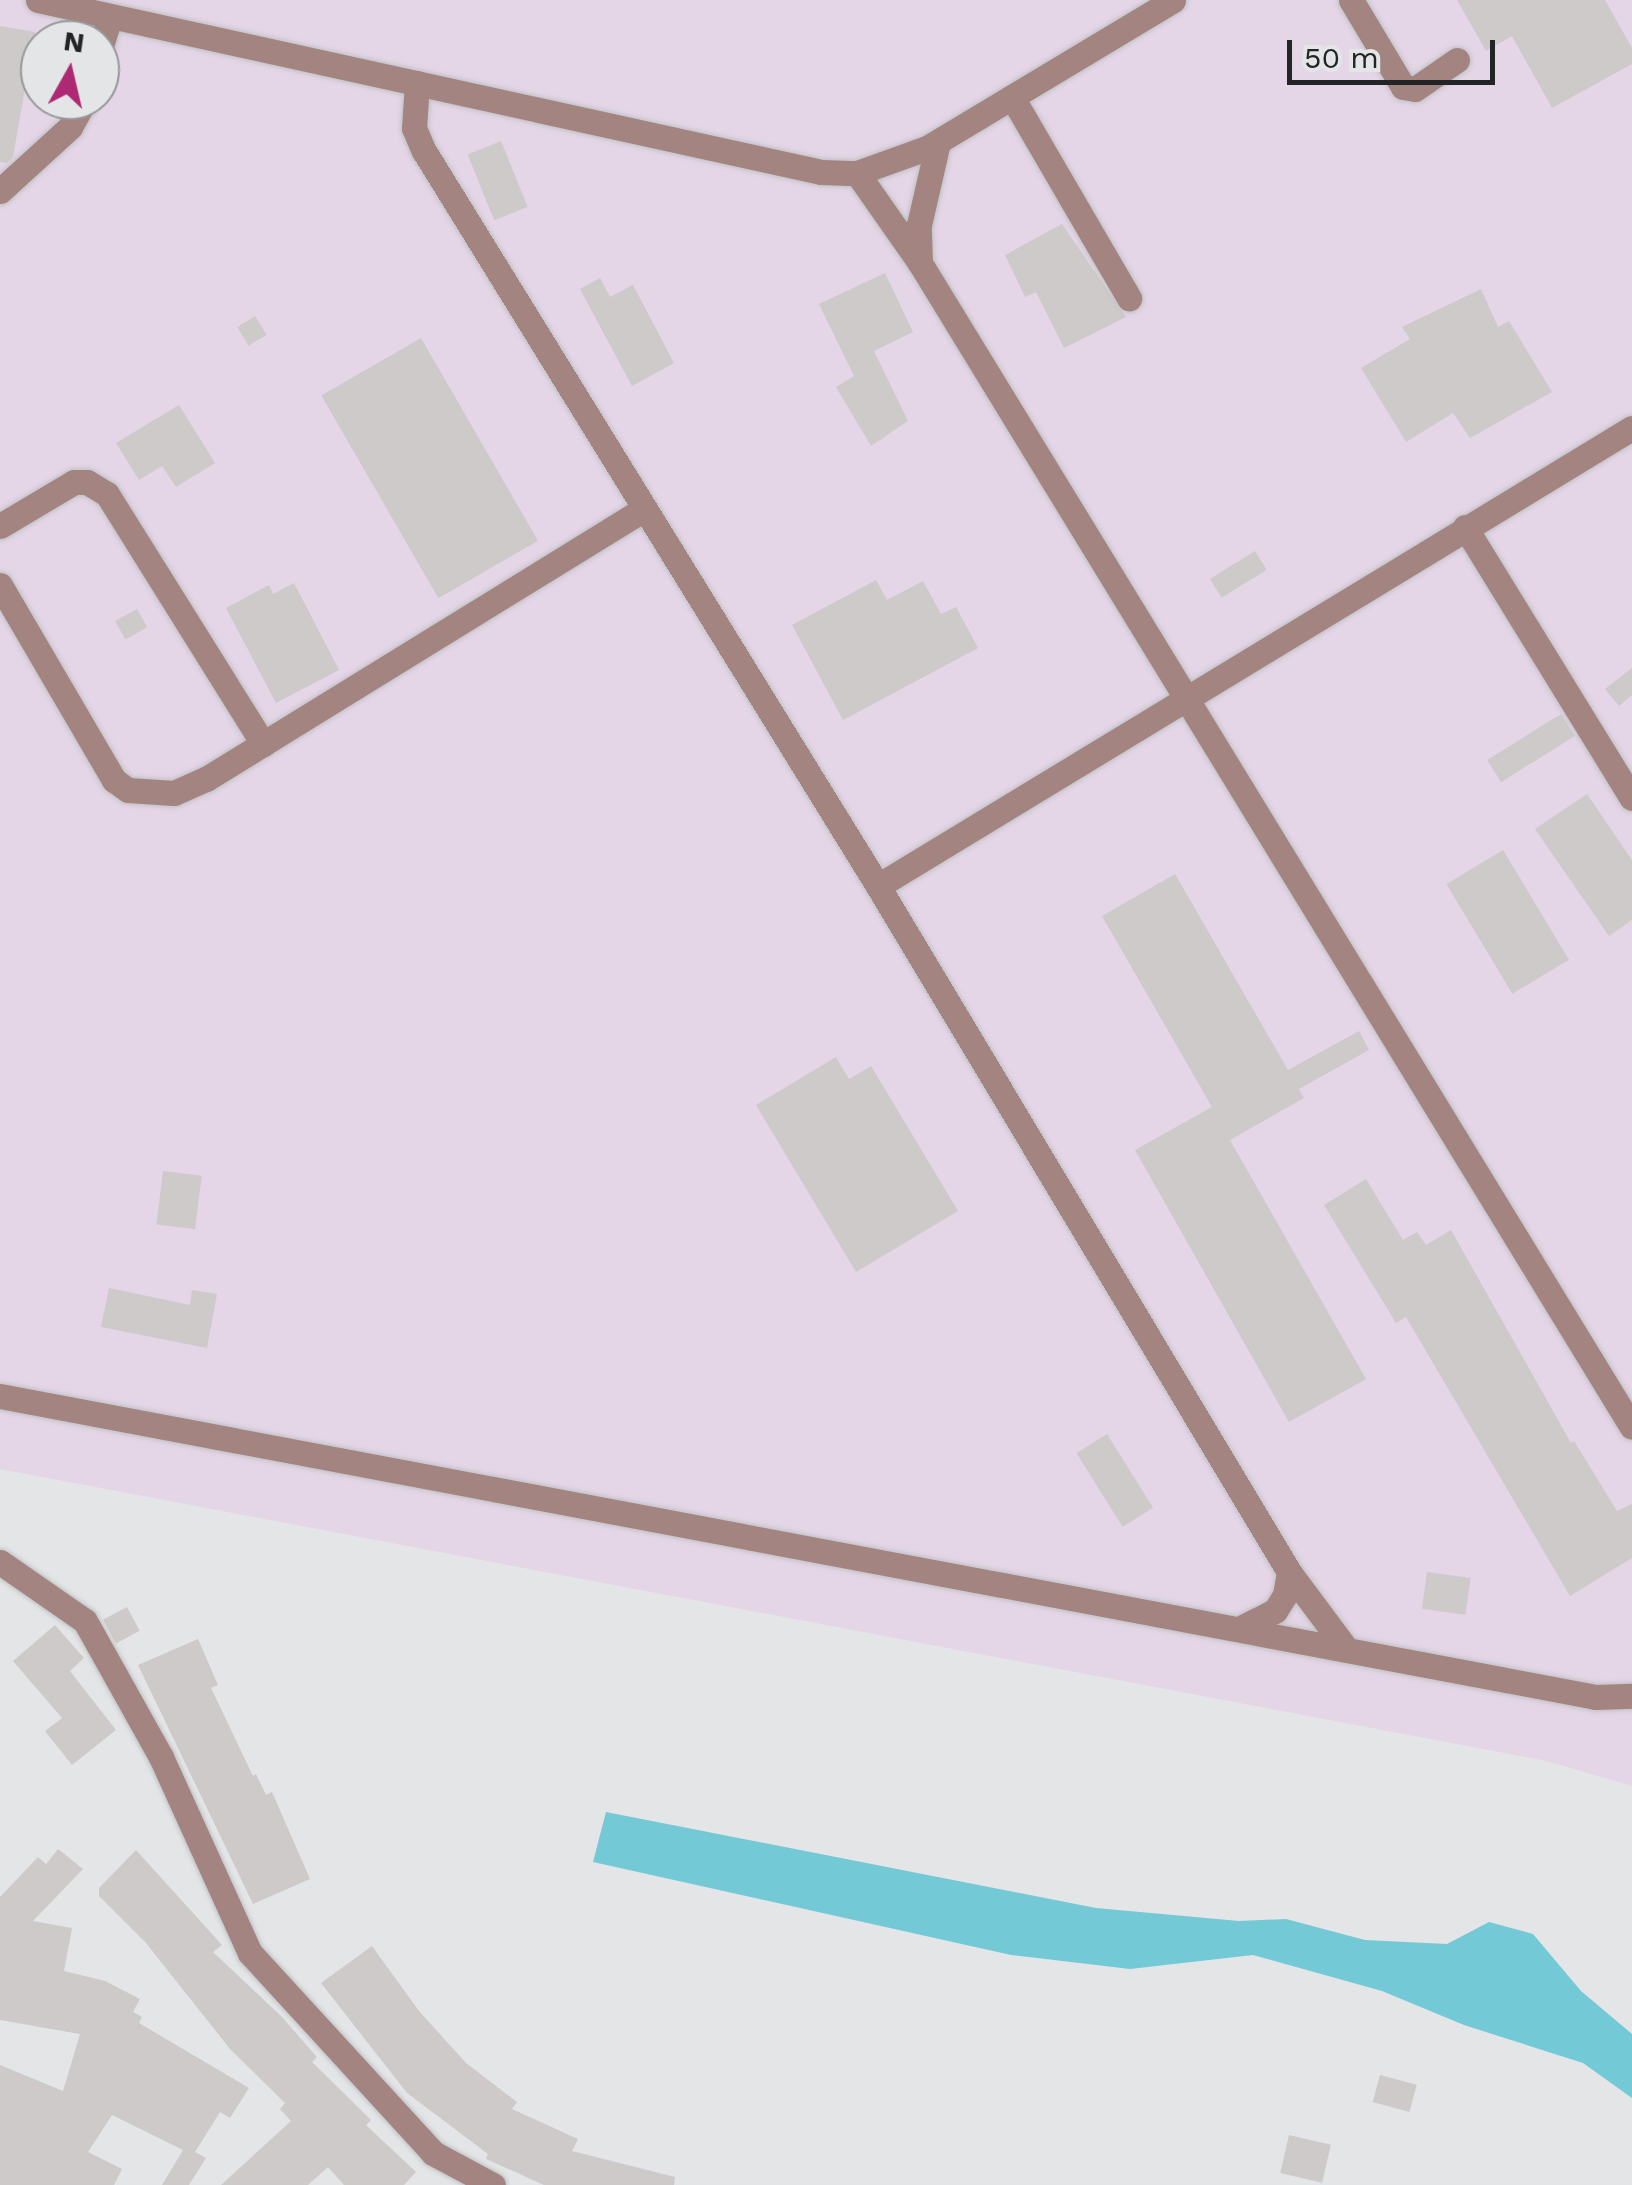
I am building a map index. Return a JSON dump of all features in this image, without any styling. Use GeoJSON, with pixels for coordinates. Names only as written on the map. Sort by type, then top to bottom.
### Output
{"type":"FeatureCollection","features":[{"type":"Feature","properties":{"kind":"street"},"geometry":{"type":"LineString","coordinates":[[38,0],[821,172],[857,172],[892,164],[938,142],[1173,0]]}},
{"type":"Feature","properties":{"kind":"street"},"geometry":{"type":"LineString","coordinates":[[1351,0],[1404,88],[1415,88],[1457,60]]}},
{"type":"Feature","properties":{"kind":"street"},"geometry":{"type":"LineString","coordinates":[[109,20],[110,16]]}},
{"type":"Feature","properties":{"kind":"street"},"geometry":{"type":"LineString","coordinates":[[417,83],[414,128],[424,151],[878,886],[1290,1572],[1345,1647]]}},
{"type":"Feature","properties":{"kind":"street"},"geometry":{"type":"LineString","coordinates":[[1012,97],[1128,298]]}},
{"type":"Feature","properties":{"kind":"street"},"geometry":{"type":"LineString","coordinates":[[0,191],[74,120]]}},
{"type":"Feature","properties":{"kind":"street"},"geometry":{"type":"LineString","coordinates":[[920,263],[919,225],[938,142]]}},
{"type":"Feature","properties":{"kind":"street"},"geometry":{"type":"LineString","coordinates":[[857,172],[920,263],[1632,1426]]}},
{"type":"Feature","properties":{"kind":"street"},"geometry":{"type":"LineString","coordinates":[[878,886],[1632,428]]}},
{"type":"Feature","properties":{"kind":"street"},"geometry":{"type":"LineString","coordinates":[[0,526],[74,482],[86,482],[107,494],[263,744]]}},
{"type":"Feature","properties":{"kind":"street"},"geometry":{"type":"LineString","coordinates":[[0,585],[114,780],[128,790],[174,793],[263,744],[644,509]]}},
{"type":"Feature","properties":{"kind":"street"},"geometry":{"type":"LineString","coordinates":[[1466,528],[1632,798]]}},
{"type":"Feature","properties":{"kind":"street"},"geometry":{"type":"LineString","coordinates":[[0,1396],[1243,1627],[1596,1697],[1632,1696]]}},
{"type":"Feature","properties":{"kind":"street"},"geometry":{"type":"LineString","coordinates":[[0,1562],[85,1621],[160,1757],[250,1953],[433,2153],[494,2185]]}},
{"type":"Feature","properties":{"kind":"street"},"geometry":{"type":"LineString","coordinates":[[1243,1627],[1274,1610],[1285,1595],[1290,1572]]}},
{"type":"Feature","properties":{"kind":"shaded area"},"geometry":{"type":"Polygon","coordinates":[[[0,0],[1632,0],[1632,1786],[1547,1761],[0,1469],[0,0]]]}},
{"type":"Feature","properties":{"kind":"water"},"geometry":{"type":"Polygon","coordinates":[[[606,1812],[1096,1908],[1239,1921],[1286,1919],[1365,1940],[1447,1944],[1489,1922],[1533,1934],[1581,1991],[1632,2034],[1632,2098],[1583,2063],[1464,2025],[1382,1991],[1253,1955],[1130,1969],[1011,1955],[593,1862],[606,1812]]]}},
{"type":"Feature","properties":{"kind":"building"},"geometry":{"type":"Polygon","coordinates":[[[1457,0],[1605,0],[1632,48],[1632,64],[1552,108],[1512,36],[1486,51],[1457,0]]]}},
{"type":"Feature","properties":{"kind":"building"},"geometry":{"type":"Polygon","coordinates":[[[0,26],[20,29],[20,117],[13,157],[7,163],[0,162],[0,26]]]}},
{"type":"Feature","properties":{"kind":"building"},"geometry":{"type":"Polygon","coordinates":[[[501,141],[528,207],[494,220],[468,154],[501,141]]]}},
{"type":"Feature","properties":{"kind":"building"},"geometry":{"type":"Polygon","coordinates":[[[1062,224],[1126,317],[1064,348],[1036,292],[1025,297],[1005,255],[1062,224]]]}},
{"type":"Feature","properties":{"kind":"building"},"geometry":{"type":"Polygon","coordinates":[[[885,273],[913,332],[874,351],[908,421],[871,446],[836,387],[854,376],[819,304],[885,273]]]}},
{"type":"Feature","properties":{"kind":"building"},"geometry":{"type":"Polygon","coordinates":[[[600,278],[610,297],[633,285],[674,363],[632,386],[580,289],[600,278]]]}},
{"type":"Feature","properties":{"kind":"building"},"geometry":{"type":"Polygon","coordinates":[[[1481,289],[1498,327],[1509,321],[1552,392],[1470,438],[1453,413],[1406,442],[1361,368],[1410,339],[1402,327],[1481,289]]]}},
{"type":"Feature","properties":{"kind":"building"},"geometry":{"type":"Polygon","coordinates":[[[255,316],[267,335],[249,346],[237,327],[255,316]]]}},
{"type":"Feature","properties":{"kind":"building"},"geometry":{"type":"Polygon","coordinates":[[[421,338],[538,541],[438,598],[321,396],[421,338]]]}},
{"type":"Feature","properties":{"kind":"building"},"geometry":{"type":"Polygon","coordinates":[[[179,405],[215,463],[176,487],[162,466],[139,480],[116,443],[179,405]]]}},
{"type":"Feature","properties":{"kind":"building"},"geometry":{"type":"Polygon","coordinates":[[[1255,551],[1267,570],[1222,598],[1210,579],[1255,551]]]}},
{"type":"Feature","properties":{"kind":"building"},"geometry":{"type":"Polygon","coordinates":[[[876,580],[887,600],[923,581],[941,614],[956,607],[978,648],[843,720],[792,625],[876,580]]]}},
{"type":"Feature","properties":{"kind":"building"},"geometry":{"type":"Polygon","coordinates":[[[294,583],[339,670],[276,703],[226,608],[269,585],[273,594],[294,583]]]}},
{"type":"Feature","properties":{"kind":"building"},"geometry":{"type":"Polygon","coordinates":[[[137,609],[147,627],[125,639],[115,621],[137,609]]]}},
{"type":"Feature","properties":{"kind":"building"},"geometry":{"type":"Polygon","coordinates":[[[1632,668],[1632,695],[1619,706],[1605,689],[1632,668]]]}},
{"type":"Feature","properties":{"kind":"building"},"geometry":{"type":"Polygon","coordinates":[[[1561,714],[1575,736],[1501,782],[1487,760],[1561,714]]]}},
{"type":"Feature","properties":{"kind":"building"},"geometry":{"type":"Polygon","coordinates":[[[1587,794],[1632,860],[1632,920],[1609,936],[1535,829],[1587,794]]]}},
{"type":"Feature","properties":{"kind":"building"},"geometry":{"type":"Polygon","coordinates":[[[1503,850],[1569,960],[1512,994],[1446,884],[1503,850]]]}},
{"type":"Feature","properties":{"kind":"building"},"geometry":{"type":"Polygon","coordinates":[[[1175,874],[1288,1070],[1359,1031],[1369,1050],[1299,1089],[1304,1098],[1230,1140],[1366,1379],[1289,1422],[1135,1150],[1212,1107],[1102,916],[1175,874]]]}},
{"type":"Feature","properties":{"kind":"building"},"geometry":{"type":"Polygon","coordinates":[[[836,1057],[849,1079],[871,1066],[958,1211],[856,1272],[756,1105],[836,1057]]]}},
{"type":"Feature","properties":{"kind":"building"},"geometry":{"type":"Polygon","coordinates":[[[163,1171],[202,1176],[195,1229],[156,1225],[163,1171]]]}},
{"type":"Feature","properties":{"kind":"building"},"geometry":{"type":"Polygon","coordinates":[[[1366,1179],[1403,1240],[1417,1232],[1426,1245],[1451,1230],[1571,1443],[1574,1441],[1617,1511],[1632,1504],[1632,1558],[1570,1596],[1406,1317],[1396,1323],[1324,1205],[1366,1179]]]}},
{"type":"Feature","properties":{"kind":"building"},"geometry":{"type":"Polygon","coordinates":[[[109,1288],[190,1305],[192,1290],[217,1294],[207,1348],[101,1327],[109,1288]]]}},
{"type":"Feature","properties":{"kind":"building"},"geometry":{"type":"Polygon","coordinates":[[[1107,1434],[1153,1508],[1123,1527],[1076,1453],[1107,1434]]]}},
{"type":"Feature","properties":{"kind":"building"},"geometry":{"type":"Polygon","coordinates":[[[1427,1572],[1471,1578],[1465,1615],[1422,1609],[1427,1572]]]}},
{"type":"Feature","properties":{"kind":"building"},"geometry":{"type":"Polygon","coordinates":[[[127,1607],[140,1631],[116,1644],[103,1620],[127,1607]]]}},
{"type":"Feature","properties":{"kind":"building"},"geometry":{"type":"Polygon","coordinates":[[[55,1625],[84,1658],[70,1671],[116,1730],[72,1765],[45,1731],[62,1718],[13,1661],[55,1625]]]}},
{"type":"Feature","properties":{"kind":"building"},"geometry":{"type":"Polygon","coordinates":[[[198,1639],[218,1685],[211,1688],[253,1776],[256,1774],[266,1795],[272,1792],[310,1879],[253,1904],[138,1665],[198,1639]]]}},
{"type":"Feature","properties":{"kind":"building"},"geometry":{"type":"Polygon","coordinates":[[[58,1849],[83,1869],[33,1921],[72,1928],[64,1971],[105,1981],[140,1999],[133,2012],[142,2017],[139,2023],[249,2088],[230,2118],[220,2112],[195,2152],[206,2158],[189,2185],[162,2185],[183,2150],[112,2115],[88,2152],[122,2169],[114,2185],[0,2185],[0,2065],[63,2091],[80,2034],[0,2020],[0,1897],[38,1857],[46,1864],[58,1849]]]}},
{"type":"Feature","properties":{"kind":"building"},"geometry":{"type":"Polygon","coordinates":[[[136,1850],[222,1945],[213,1952],[282,2017],[317,2057],[312,2062],[371,2120],[366,2125],[416,2172],[404,2185],[344,2185],[328,2167],[308,2185],[221,2185],[291,2121],[280,2109],[285,2103],[230,2049],[146,1943],[99,1896],[99,1888],[136,1850]]]}},
{"type":"Feature","properties":{"kind":"building"},"geometry":{"type":"Polygon","coordinates":[[[372,1946],[419,2011],[466,2063],[517,2102],[512,2109],[578,2139],[572,2151],[675,2177],[674,2185],[544,2185],[486,2159],[488,2154],[407,2093],[321,1983],[372,1946]]]}},
{"type":"Feature","properties":{"kind":"building"},"geometry":{"type":"Polygon","coordinates":[[[1380,2075],[1417,2085],[1409,2112],[1373,2102],[1380,2075]]]}},
{"type":"Feature","properties":{"kind":"building"},"geometry":{"type":"Polygon","coordinates":[[[1289,2135],[1331,2145],[1322,2183],[1280,2173],[1289,2135]]]}}]}
